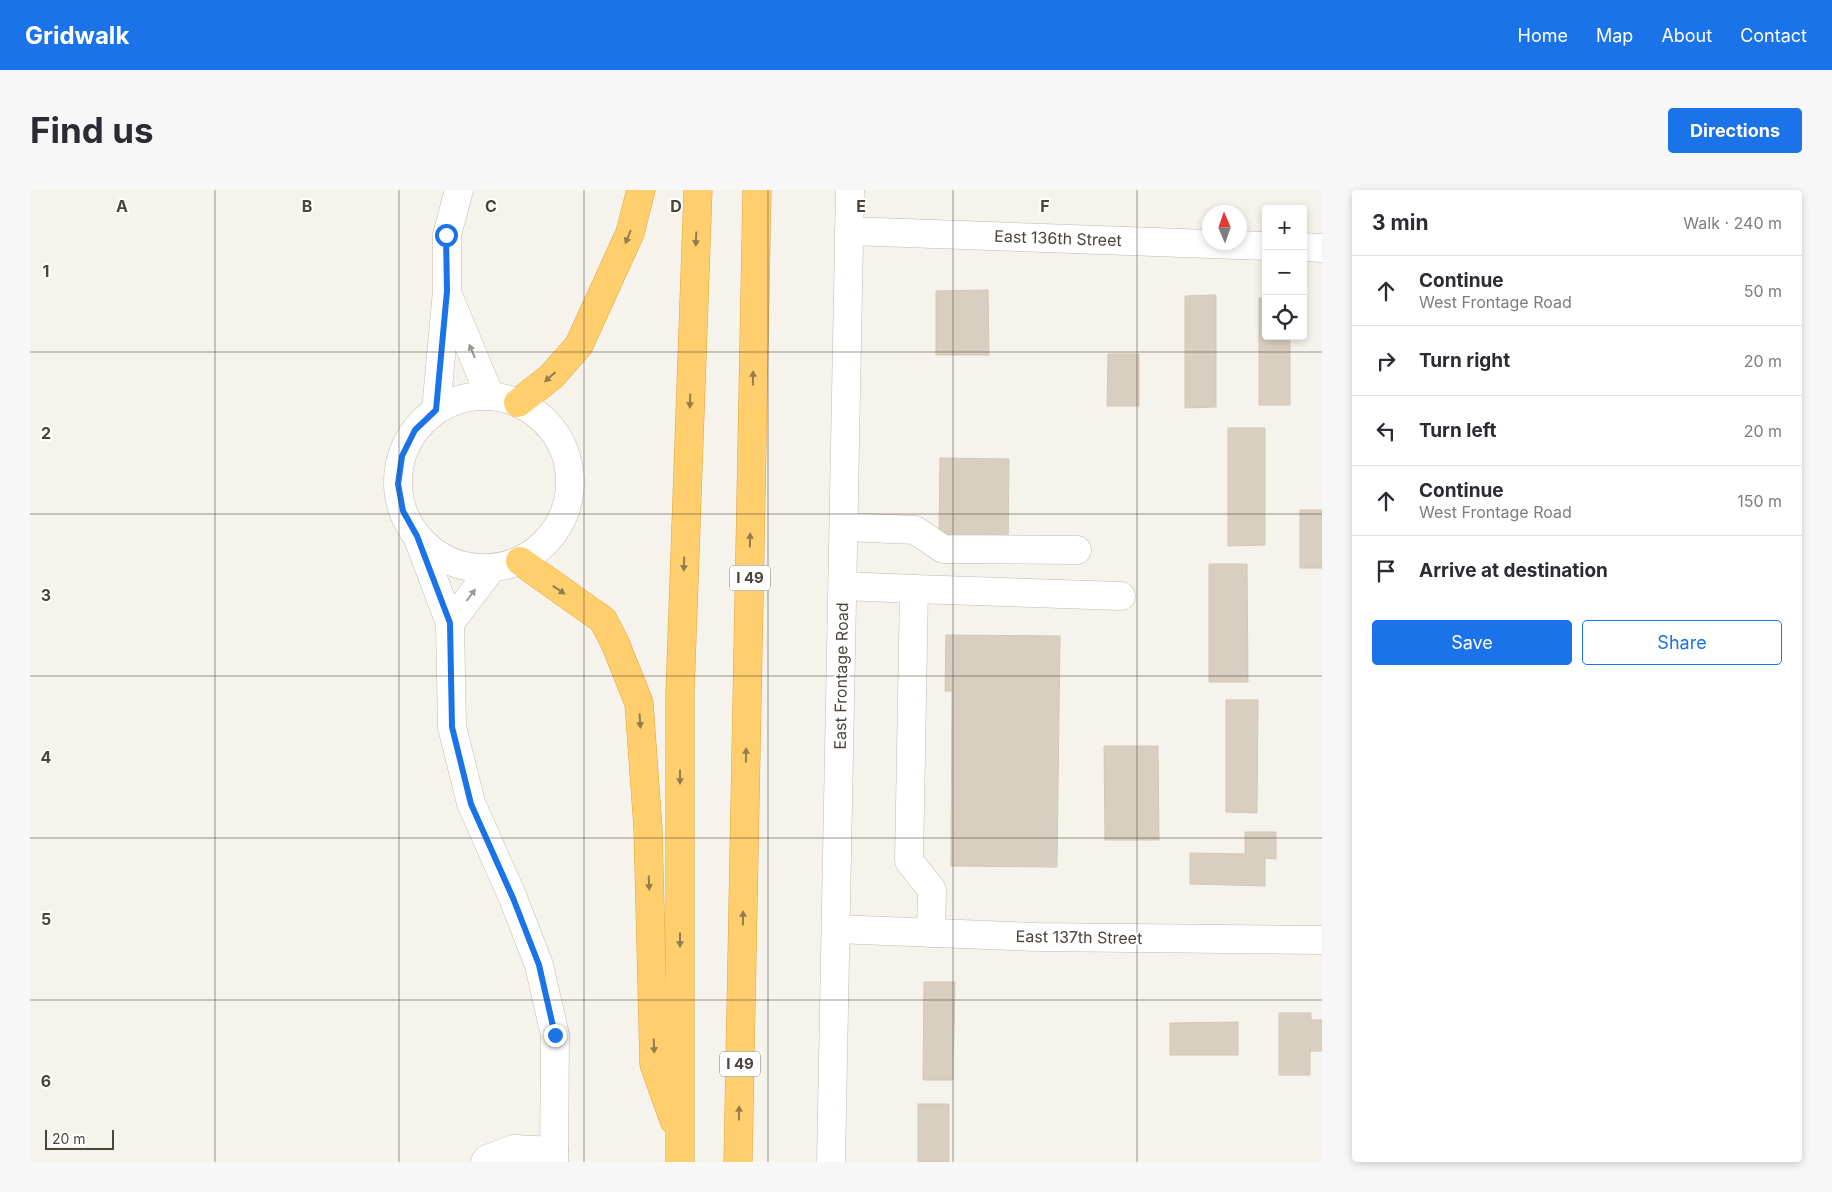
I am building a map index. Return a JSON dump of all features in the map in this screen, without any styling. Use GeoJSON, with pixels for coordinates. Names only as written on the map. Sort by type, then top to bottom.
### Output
{"type":"FeatureCollection","features":[{"type":"Feature","properties":{"kind":"highway"},"geometry":{"type":"LineString","coordinates":[[518,402],[552,376],[580,346],[630,233],[641,190]]}},
{"type":"Feature","properties":{"kind":"highway"},"geometry":{"type":"LineString","coordinates":[[681,1151],[680,693],[698,190]]}},
{"type":"Feature","properties":{"kind":"highway","name":"I 49"},"geometry":{"type":"LineString","coordinates":[[738,1162],[757,190]]}},
{"type":"Feature","properties":{"kind":"highway"},"geometry":{"type":"LineString","coordinates":[[520,561],[603,620],[615,643],[639,703],[648,828],[654,1064],[681,1151]]}},
{"type":"Feature","properties":{"kind":"street"},"geometry":{"type":"LineString","coordinates":[[436,410],[447,291],[446,235],[459,190]]}},
{"type":"Feature","properties":{"kind":"street","name":"East Frontage Road"},"geometry":{"type":"LineString","coordinates":[[831,1162],[850,190]]}},
{"type":"Feature","properties":{"kind":"street","name":"East 136th Street"},"geometry":{"type":"LineString","coordinates":[[850,231],[1262,246]]}},
{"type":"Feature","properties":{"kind":"street"},"geometry":{"type":"LineString","coordinates":[[1307,247],[1322,248]]}},
{"type":"Feature","properties":{"kind":"street"},"geometry":{"type":"LineString","coordinates":[[447,291],[490,396]]}},
{"type":"Feature","properties":{"kind":"street"},"geometry":{"type":"LineString","coordinates":[[417,536],[438,555],[464,566],[492,568],[520,561],[543,545],[561,522],[570,496],[570,467],[560,440],[542,418],[518,402],[490,396],[462,399],[436,410],[415,430],[402,456],[398,484],[403,511],[417,536],[450,623],[452,727],[471,804],[513,898],[539,965],[555,1035],[554,1156],[514,1149],[488,1159],[485,1162]]}},
{"type":"Feature","properties":{"kind":"street"},"geometry":{"type":"LineString","coordinates":[[844,527],[916,530],[943,549],[1077,550]]}},
{"type":"Feature","properties":{"kind":"street"},"geometry":{"type":"LineString","coordinates":[[450,623],[492,568]]}},
{"type":"Feature","properties":{"kind":"street"},"geometry":{"type":"LineString","coordinates":[[843,586],[1121,596]]}},
{"type":"Feature","properties":{"kind":"street"},"geometry":{"type":"LineString","coordinates":[[914,589],[909,861],[932,890],[931,933]]}},
{"type":"Feature","properties":{"kind":"street","name":"East 137th Street"},"geometry":{"type":"LineString","coordinates":[[836,929],[1037,937],[1322,940]]}},
{"type":"Feature","properties":{"kind":"building"},"geometry":{"type":"Polygon","coordinates":[[[988,290],[989,355],[936,355],[936,291],[988,290]]]}},
{"type":"Feature","properties":{"kind":"building"},"geometry":{"type":"Polygon","coordinates":[[[1216,295],[1216,407],[1185,408],[1185,296],[1216,295]]]}},
{"type":"Feature","properties":{"kind":"building"},"geometry":{"type":"Polygon","coordinates":[[[1259,298],[1262,298],[1262,340],[1290,340],[1290,405],[1259,405],[1259,298]]]}},
{"type":"Feature","properties":{"kind":"building"},"geometry":{"type":"Polygon","coordinates":[[[1108,354],[1139,354],[1139,406],[1107,406],[1108,354]]]}},
{"type":"Feature","properties":{"kind":"building"},"geometry":{"type":"Polygon","coordinates":[[[1228,428],[1265,428],[1265,545],[1228,546],[1228,428]]]}},
{"type":"Feature","properties":{"kind":"building"},"geometry":{"type":"Polygon","coordinates":[[[940,458],[1009,459],[1008,544],[939,544],[940,458]]]}},
{"type":"Feature","properties":{"kind":"building"},"geometry":{"type":"Polygon","coordinates":[[[1300,510],[1322,510],[1322,568],[1300,568],[1300,510]]]}},
{"type":"Feature","properties":{"kind":"building"},"geometry":{"type":"Polygon","coordinates":[[[1209,564],[1247,564],[1248,682],[1209,682],[1209,564]]]}},
{"type":"Feature","properties":{"kind":"building"},"geometry":{"type":"Polygon","coordinates":[[[946,635],[1060,636],[1057,867],[951,866],[952,691],[945,691],[946,635]]]}},
{"type":"Feature","properties":{"kind":"building"},"geometry":{"type":"Polygon","coordinates":[[[1226,700],[1258,700],[1257,813],[1226,812],[1226,700]]]}},
{"type":"Feature","properties":{"kind":"building"},"geometry":{"type":"Polygon","coordinates":[[[1104,746],[1158,746],[1159,840],[1105,840],[1104,746]]]}},
{"type":"Feature","properties":{"kind":"building"},"geometry":{"type":"Polygon","coordinates":[[[1245,832],[1276,832],[1276,859],[1265,858],[1265,886],[1190,884],[1190,853],[1245,854],[1245,832]]]}},
{"type":"Feature","properties":{"kind":"building"},"geometry":{"type":"Polygon","coordinates":[[[924,982],[955,982],[953,1080],[923,1080],[924,982]]]}},
{"type":"Feature","properties":{"kind":"building"},"geometry":{"type":"Polygon","coordinates":[[[1279,1013],[1311,1013],[1311,1020],[1322,1020],[1322,1051],[1310,1051],[1310,1075],[1279,1075],[1279,1013]]]}},
{"type":"Feature","properties":{"kind":"building"},"geometry":{"type":"Polygon","coordinates":[[[1238,1022],[1238,1055],[1170,1055],[1170,1023],[1238,1022]]]}},
{"type":"Feature","properties":{"kind":"building"},"geometry":{"type":"Polygon","coordinates":[[[918,1104],[949,1104],[949,1162],[918,1162],[918,1104]]]}},
{"type":"Feature","properties":{"kind":"route"},"geometry":{"type":"LineString","coordinates":[[446,235],[447,291],[436,410],[415,430],[402,456],[398,484],[403,511],[417,536],[450,623],[452,727],[471,804],[513,898],[539,965],[555,1035]]}}]}
